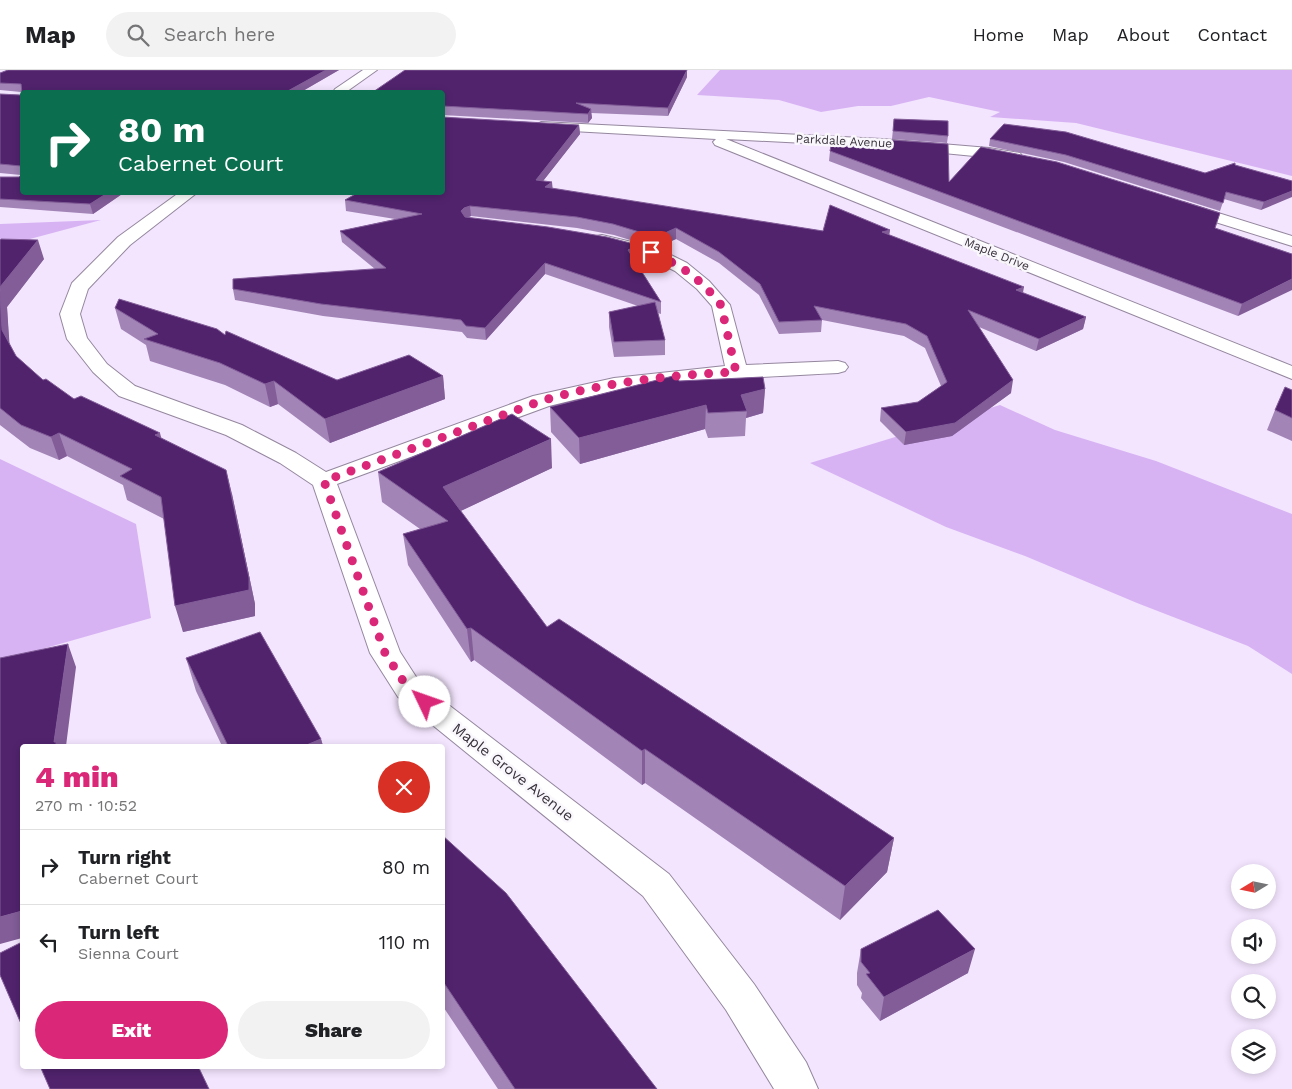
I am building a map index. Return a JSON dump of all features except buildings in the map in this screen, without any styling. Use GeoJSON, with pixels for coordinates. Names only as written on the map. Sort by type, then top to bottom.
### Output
{"type":"FeatureCollection","features":[{"type":"Feature","properties":{"kind":"street"},"geometry":{"type":"LineString","coordinates":[[342,90],[371,70]]}},
{"type":"Feature","properties":{"kind":"street","name":"Parkdale Avenue"},"geometry":{"type":"LineString","coordinates":[[527,125],[703,135],[822,139],[989,152],[1031,160]]}},
{"type":"Feature","properties":{"kind":"street","name":"Maple Drive"},"geometry":{"type":"LineString","coordinates":[[703,135],[1292,373]]}},
{"type":"Feature","properties":{"kind":"street"},"geometry":{"type":"LineString","coordinates":[[187,195],[124,241],[80,287],[70,314],[77,339],[100,368],[127,391],[234,430],[288,458],[324,481],[541,401],[572,392],[622,383],[736,372],[838,367]]}},
{"type":"Feature","properties":{"kind":"street"},"geometry":{"type":"LineString","coordinates":[[1169,202],[1292,242]]}},
{"type":"Feature","properties":{"kind":"street"},"geometry":{"type":"LineString","coordinates":[[583,237],[609,241],[651,252],[681,267],[704,285],[721,305],[736,372]]}},
{"type":"Feature","properties":{"kind":"street","name":"Maple Grove Avenue"},"geometry":{"type":"LineString","coordinates":[[324,481],[385,653],[409,690],[656,885],[740,997],[791,1076],[796,1089]]}},
{"type":"Feature","properties":{"kind":"shaded area"},"geometry":{"type":"Polygon","coordinates":[[[720,70],[1292,70],[1292,176],[1076,123],[990,117],[1000,112],[929,97],[891,106],[858,106],[821,112],[779,100],[697,95],[720,70]]]}},
{"type":"Feature","properties":{"kind":"shaded area"},"geometry":{"type":"Polygon","coordinates":[[[101,220],[0,247],[0,224],[101,220]]]}},
{"type":"Feature","properties":{"kind":"shaded area"},"geometry":{"type":"Polygon","coordinates":[[[1000,405],[1055,430],[1156,461],[1292,514],[1292,674],[1248,646],[1137,603],[1025,556],[946,527],[810,463],[1000,405]]]}},
{"type":"Feature","properties":{"kind":"shaded area"},"geometry":{"type":"Polygon","coordinates":[[[0,459],[136,524],[151,618],[0,661],[0,459]]]}},
{"type":"Feature","properties":{"kind":"route"},"geometry":{"type":"LineString","coordinates":[[425,702],[409,690],[385,653],[324,481],[541,401],[572,392],[622,383],[736,372],[721,305],[704,285],[681,267],[651,252]]}}]}
